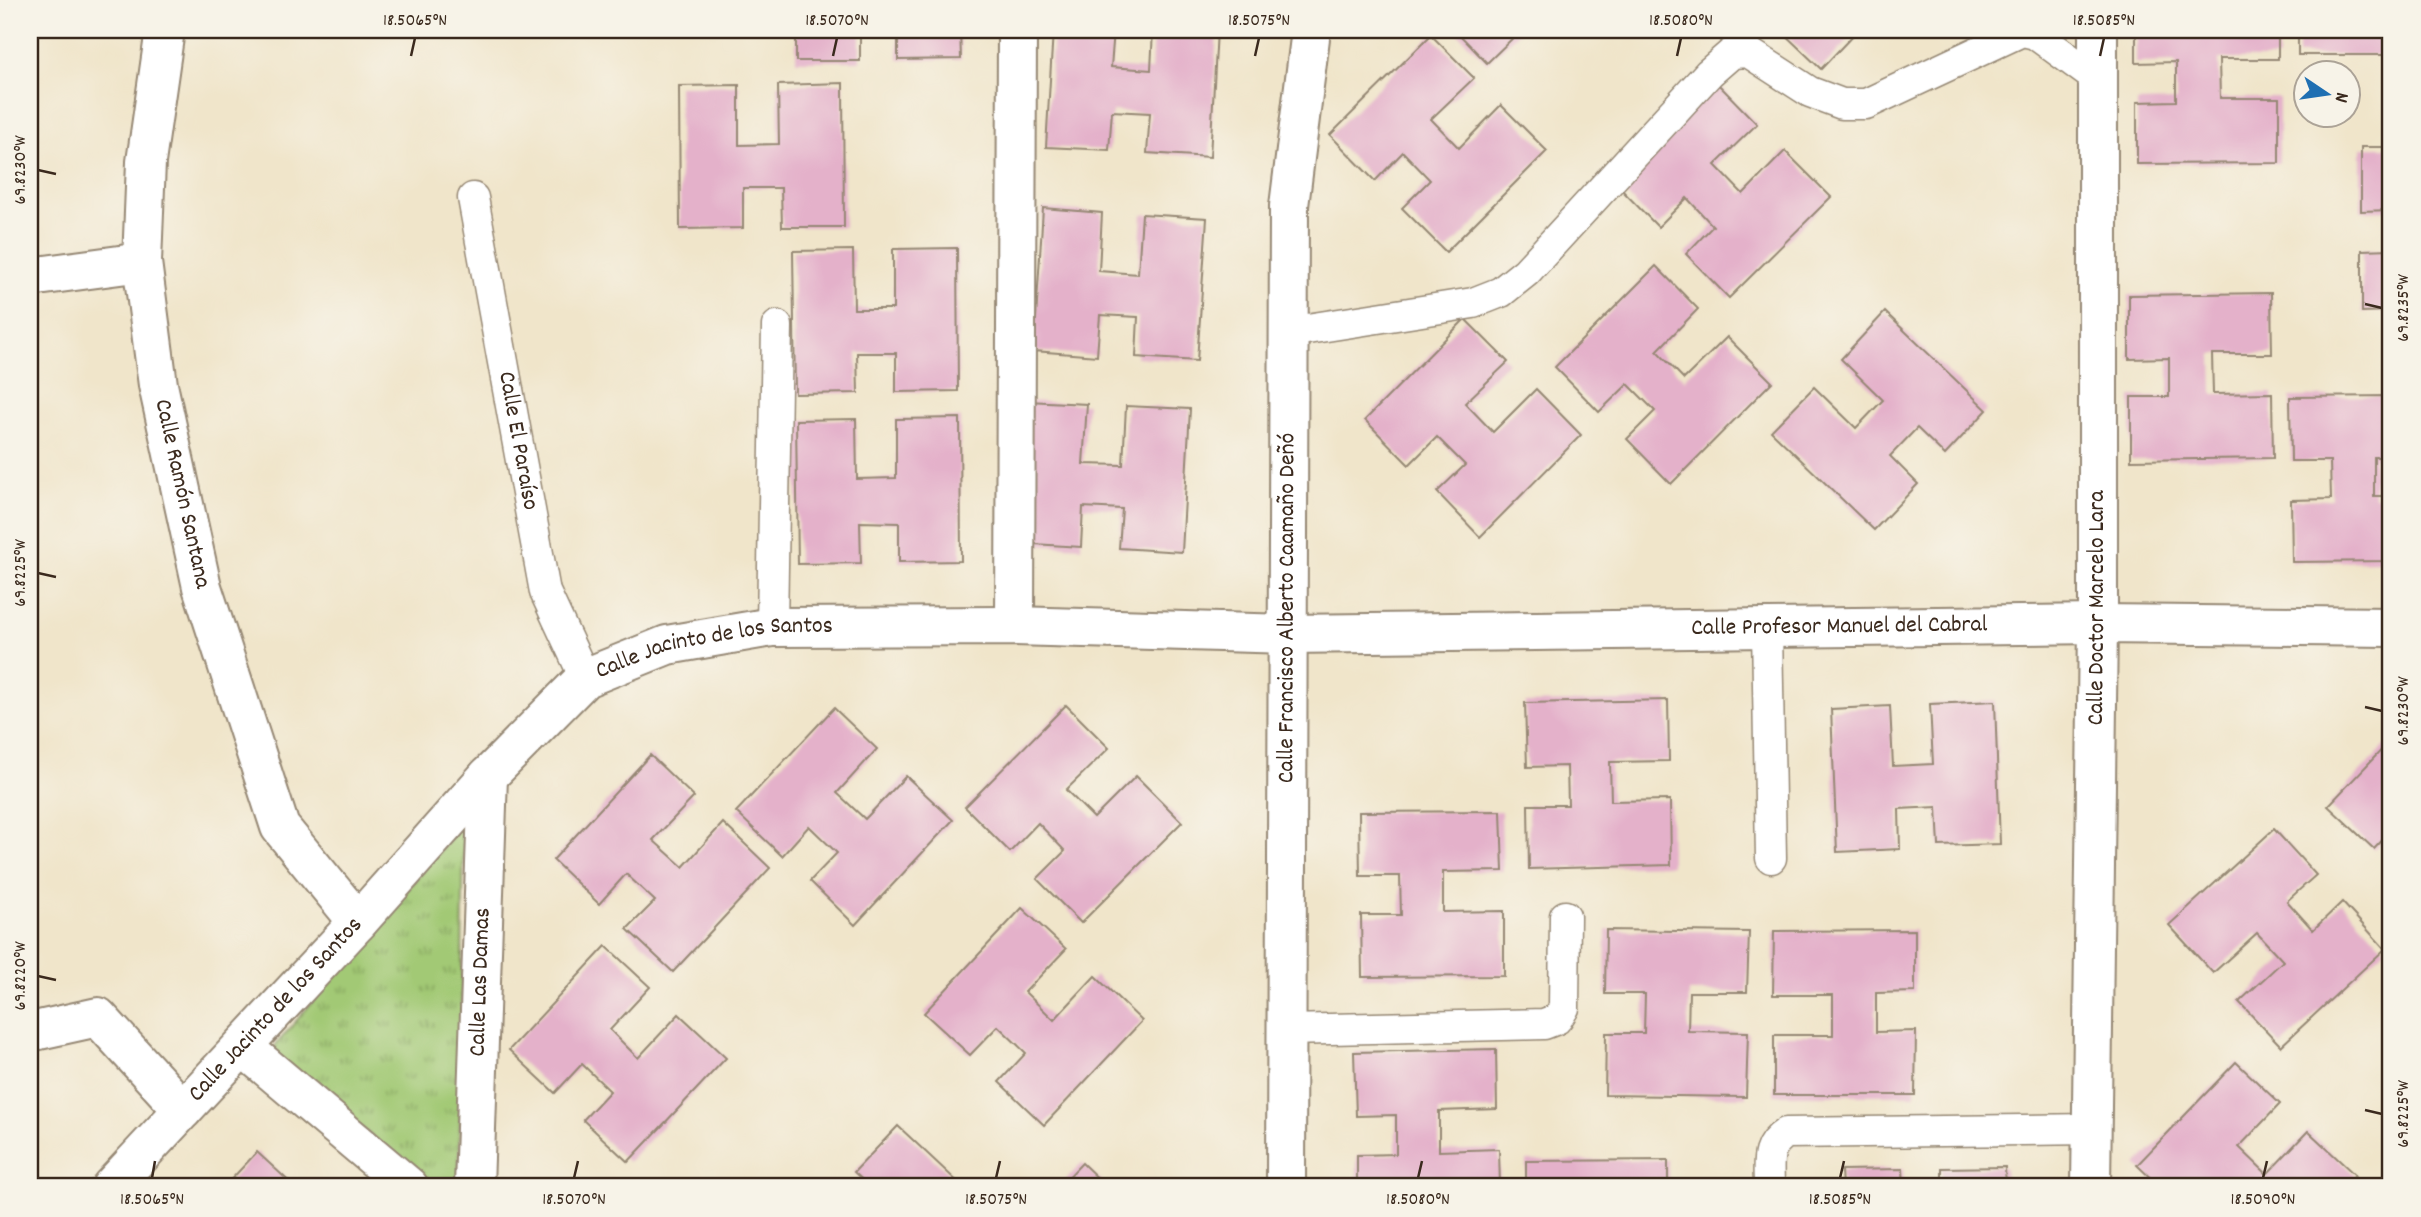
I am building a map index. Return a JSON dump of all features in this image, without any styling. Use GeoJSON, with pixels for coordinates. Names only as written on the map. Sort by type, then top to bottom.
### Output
{"type":"FeatureCollection","features":[{"type":"Feature","properties":{"kind":"street"},"geometry":{"type":"LineString","coordinates":[[1016,626],[1017,30]]}},
{"type":"Feature","properties":{"kind":"street","name":"Calle Francisco Alberto Caamaño Deñó"},"geometry":{"type":"LineString","coordinates":[[1286,1187],[1289,206],[1311,30]]}},
{"type":"Feature","properties":{"kind":"street","name":"Calle Doctor Marcelo Lara"},"geometry":{"type":"LineString","coordinates":[[2091,1187],[2098,624],[2098,30]]}},
{"type":"Feature","properties":{"kind":"street","name":"Calle Ramón Santana"},"geometry":{"type":"LineString","coordinates":[[171,33],[146,162],[142,262],[158,384],[202,587],[280,827],[358,922]]}},
{"type":"Feature","properties":{"kind":"street"},"geometry":{"type":"LineString","coordinates":[[30,277],[142,262]]}},
{"type":"Feature","properties":{"kind":"street","name":"Calle Profesor Manuel del Cabral"},"geometry":{"type":"LineString","coordinates":[[1288,634],[2098,624],[2391,627]]}},
{"type":"Feature","properties":{"kind":"street","name":"Calle Jacinto de los Santos"},"geometry":{"type":"LineString","coordinates":[[111,1187],[358,922],[488,776],[585,678],[667,645],[772,627],[1016,626],[1288,634]]}},
{"type":"Feature","properties":{"kind":"street","name":"Calle Las Damas"},"geometry":{"type":"LineString","coordinates":[[474,1187],[488,776]]}},
{"type":"Feature","properties":{"kind":"street"},"geometry":{"type":"LineString","coordinates":[[30,1032],[98,1017],[183,1110]]}},
{"type":"Feature","properties":{"kind":"street"},"geometry":{"type":"LineString","coordinates":[[243,1047],[409,1187]]}},
{"type":"Feature","properties":{"kind":"lane"},"geometry":{"type":"LineString","coordinates":[[1289,332],[1473,303],[1501,292],[1526,272],[1709,73],[1732,53],[1748,51],[1810,92],[1842,104],[1866,104],[2022,31],[2035,34],[2098,80]]}},
{"type":"Feature","properties":{"kind":"lane","name":"Calle El Paraíso"},"geometry":{"type":"LineString","coordinates":[[473,198],[545,592],[585,678]]}},
{"type":"Feature","properties":{"kind":"lane"},"geometry":{"type":"LineString","coordinates":[[772,627],[776,326]]}},
{"type":"Feature","properties":{"kind":"lane"},"geometry":{"type":"LineString","coordinates":[[1767,628],[1771,858]]}},
{"type":"Feature","properties":{"kind":"lane"},"geometry":{"type":"LineString","coordinates":[[1287,1030],[1544,1024],[1557,1019],[1564,1008],[1565,916]]}},
{"type":"Feature","properties":{"kind":"lane"},"geometry":{"type":"LineString","coordinates":[[1769,1187],[1770,1152],[1773,1142],[1786,1133],[2092,1129]]}},
{"type":"Feature","properties":{"kind":"green space"},"geometry":{"type":"Polygon","coordinates":[[[464,822],[459,1187],[434,1187],[269,1053],[464,822]]]}},
{"type":"Feature","properties":{"kind":"building"},"geometry":{"type":"Polygon","coordinates":[[[796,30],[860,30],[860,61],[796,61],[796,30]]]}},
{"type":"Feature","properties":{"kind":"building"},"geometry":{"type":"Polygon","coordinates":[[[898,30],[960,30],[961,59],[898,60],[898,30]]]}},
{"type":"Feature","properties":{"kind":"building"},"geometry":{"type":"Polygon","coordinates":[[[1053,30],[1114,30],[1111,67],[1151,70],[1153,30],[1217,30],[1210,157],[1147,153],[1150,113],[1112,111],[1109,150],[1046,147],[1053,30]]]}},
{"type":"Feature","properties":{"kind":"building"},"geometry":{"type":"Polygon","coordinates":[[[1455,30],[1521,30],[1487,63],[1455,30]]]}},
{"type":"Feature","properties":{"kind":"building"},"geometry":{"type":"Polygon","coordinates":[[[1780,30],[1858,30],[1821,69],[1780,30]]]}},
{"type":"Feature","properties":{"kind":"building"},"geometry":{"type":"Polygon","coordinates":[[[2136,30],[2278,30],[2278,59],[2219,59],[2220,98],[2279,98],[2279,163],[2137,164],[2137,102],[2176,101],[2176,62],[2136,63],[2136,30]]]}},
{"type":"Feature","properties":{"kind":"building"},"geometry":{"type":"Polygon","coordinates":[[[2298,30],[2391,30],[2391,55],[2298,55],[2298,30]]]}},
{"type":"Feature","properties":{"kind":"building"},"geometry":{"type":"Polygon","coordinates":[[[1431,35],[1474,78],[1431,119],[1459,148],[1501,105],[1547,151],[1446,252],[1402,208],[1430,180],[1403,152],[1375,181],[1330,135],[1431,35]]]}},
{"type":"Feature","properties":{"kind":"building"},"geometry":{"type":"Polygon","coordinates":[[[1715,81],[1757,124],[1715,165],[1743,194],[1785,151],[1831,197],[1729,298],[1686,254],[1713,226],[1687,198],[1658,227],[1614,182],[1715,81]]]}},
{"type":"Feature","properties":{"kind":"building"},"geometry":{"type":"Polygon","coordinates":[[[843,83],[844,227],[782,227],[781,188],[743,188],[743,228],[680,229],[679,86],[739,85],[739,145],[779,144],[778,85],[843,83]]]}},
{"type":"Feature","properties":{"kind":"building"},"geometry":{"type":"Polygon","coordinates":[[[2361,147],[2391,147],[2391,210],[2361,211],[2361,147]]]}},
{"type":"Feature","properties":{"kind":"building"},"geometry":{"type":"Polygon","coordinates":[[[1043,208],[1102,213],[1099,271],[1138,274],[1142,214],[1207,218],[1197,361],[1136,357],[1138,317],[1100,315],[1097,356],[1034,351],[1043,208]]]}},
{"type":"Feature","properties":{"kind":"building"},"geometry":{"type":"Polygon","coordinates":[[[957,248],[958,391],[896,392],[896,353],[857,353],[858,393],[795,394],[793,251],[853,250],[854,309],[893,309],[893,249],[957,248]]]}},
{"type":"Feature","properties":{"kind":"building"},"geometry":{"type":"Polygon","coordinates":[[[2391,249],[2391,311],[2362,312],[2362,250],[2391,249]]]}},
{"type":"Feature","properties":{"kind":"building"},"geometry":{"type":"Polygon","coordinates":[[[1656,266],[1698,309],[1657,351],[1684,379],[1727,337],[1772,382],[1671,484],[1627,439],[1655,411],[1628,384],[1599,412],[1555,367],[1656,266]]]}},
{"type":"Feature","properties":{"kind":"building"},"geometry":{"type":"Polygon","coordinates":[[[2271,293],[2272,354],[2212,354],[2213,394],[2272,393],[2273,458],[2131,460],[2131,397],[2169,397],[2169,358],[2129,359],[2129,295],[2271,293]]]}},
{"type":"Feature","properties":{"kind":"building"},"geometry":{"type":"Polygon","coordinates":[[[1885,312],[1987,410],[1945,455],[1917,428],[1890,456],[1918,484],[1874,530],[1771,431],[1814,387],[1856,428],[1883,400],[1841,359],[1885,312]]]}},
{"type":"Feature","properties":{"kind":"building"},"geometry":{"type":"Polygon","coordinates":[[[1465,319],[1508,362],[1465,403],[1493,432],[1536,389],[1581,435],[1480,537],[1437,492],[1465,465],[1437,437],[1409,465],[1365,420],[1465,319]]]}},
{"type":"Feature","properties":{"kind":"building"},"geometry":{"type":"Polygon","coordinates":[[[2391,396],[2391,457],[2374,457],[2374,496],[2391,496],[2391,561],[2292,562],[2291,500],[2331,499],[2330,461],[2291,461],[2290,397],[2391,396]]]}},
{"type":"Feature","properties":{"kind":"building"},"geometry":{"type":"Polygon","coordinates":[[[1027,401],[1087,404],[1083,464],[1123,465],[1126,406],[1190,409],[1182,552],[1119,548],[1122,509],[1083,507],[1081,547],[1018,543],[1027,401]]]}},
{"type":"Feature","properties":{"kind":"building"},"geometry":{"type":"Polygon","coordinates":[[[960,418],[961,561],[899,562],[899,523],[860,522],[861,563],[798,564],[796,420],[856,419],[857,479],[896,478],[896,419],[960,418]]]}},
{"type":"Feature","properties":{"kind":"building"},"geometry":{"type":"Polygon","coordinates":[[[1668,700],[1669,761],[1610,762],[1611,801],[1670,800],[1671,865],[1529,869],[1528,805],[1568,805],[1567,766],[1527,767],[1525,703],[1668,700]]]}},
{"type":"Feature","properties":{"kind":"building"},"geometry":{"type":"Polygon","coordinates":[[[1995,701],[2000,844],[1939,846],[1937,807],[1899,809],[1900,849],[1837,852],[1831,709],[1890,706],[1893,766],[1933,764],[1930,704],[1995,701]]]}},
{"type":"Feature","properties":{"kind":"building"},"geometry":{"type":"Polygon","coordinates":[[[1066,705],[1109,748],[1066,790],[1094,818],[1136,776],[1182,822],[1081,923],[1037,879],[1065,851],[1038,823],[1010,852],[965,807],[1066,705]]]}},
{"type":"Feature","properties":{"kind":"building"},"geometry":{"type":"Polygon","coordinates":[[[834,708],[877,749],[837,793],[865,819],[906,776],[953,820],[855,925],[810,881],[837,853],[809,826],[782,856],[736,812],[834,708]]]}},
{"type":"Feature","properties":{"kind":"building"},"geometry":{"type":"Polygon","coordinates":[[[2391,740],[2391,831],[2374,849],[2328,806],[2391,740]]]}},
{"type":"Feature","properties":{"kind":"building"},"geometry":{"type":"Polygon","coordinates":[[[650,755],[694,797],[653,840],[683,867],[723,823],[770,868],[673,972],[627,929],[655,901],[626,874],[599,904],[553,860],[650,755]]]}},
{"type":"Feature","properties":{"kind":"building"},"geometry":{"type":"Polygon","coordinates":[[[1501,811],[1503,871],[1443,872],[1443,912],[1504,911],[1504,976],[1362,977],[1361,915],[1401,915],[1400,876],[1360,876],[1359,812],[1501,811]]]}},
{"type":"Feature","properties":{"kind":"building"},"geometry":{"type":"Polygon","coordinates":[[[2274,829],[2316,875],[2287,901],[2313,930],[2342,902],[2385,949],[2281,1046],[2239,1002],[2283,961],[2257,933],[2213,973],[2169,925],[2274,829]]]}},
{"type":"Feature","properties":{"kind":"building"},"geometry":{"type":"Polygon","coordinates":[[[1022,908],[1066,949],[1025,992],[1054,1020],[1095,976],[1142,1021],[1044,1125],[999,1082],[1026,1053],[998,1026],[970,1055],[924,1013],[1022,908]]]}},
{"type":"Feature","properties":{"kind":"building"},"geometry":{"type":"Polygon","coordinates":[[[1606,930],[1749,932],[1747,992],[1689,992],[1688,1031],[1748,1032],[1746,1097],[1605,1095],[1606,1033],[1644,1033],[1645,994],[1605,994],[1606,930]]]}},
{"type":"Feature","properties":{"kind":"building"},"geometry":{"type":"Polygon","coordinates":[[[1915,930],[1915,992],[1876,993],[1876,1032],[1916,1031],[1915,1095],[1774,1095],[1774,1035],[1833,1035],[1833,995],[1773,995],[1774,931],[1915,930]]]}},
{"type":"Feature","properties":{"kind":"building"},"geometry":{"type":"Polygon","coordinates":[[[606,946],[650,987],[610,1030],[638,1058],[679,1014],[726,1058],[628,1162],[583,1120],[610,1091],[582,1064],[555,1093],[509,1050],[606,946]]]}},
{"type":"Feature","properties":{"kind":"building"},"geometry":{"type":"Polygon","coordinates":[[[1496,1049],[1497,1109],[1439,1111],[1439,1151],[1499,1149],[1500,1187],[1357,1187],[1357,1155],[1396,1154],[1396,1115],[1356,1116],[1354,1052],[1496,1049]]]}},
{"type":"Feature","properties":{"kind":"building"},"geometry":{"type":"Polygon","coordinates":[[[2236,1062],[2280,1104],[2239,1147],[2267,1174],[2308,1131],[2355,1175],[2343,1187],[2218,1187],[2211,1181],[2204,1187],[2160,1187],[2137,1165],[2236,1062]]]}},
{"type":"Feature","properties":{"kind":"building"},"geometry":{"type":"Polygon","coordinates":[[[898,1126],[963,1187],[870,1187],[854,1172],[898,1126]]]}},
{"type":"Feature","properties":{"kind":"building"},"geometry":{"type":"Polygon","coordinates":[[[257,1152],[295,1187],[224,1187],[257,1152]]]}},
{"type":"Feature","properties":{"kind":"building"},"geometry":{"type":"Polygon","coordinates":[[[1668,1160],[1668,1187],[1526,1187],[1526,1161],[1668,1160]]]}},
{"type":"Feature","properties":{"kind":"building"},"geometry":{"type":"Polygon","coordinates":[[[1082,1163],[1107,1187],[1059,1187],[1082,1163]]]}},
{"type":"Feature","properties":{"kind":"building"},"geometry":{"type":"Polygon","coordinates":[[[2005,1167],[2006,1187],[1942,1187],[1942,1168],[2005,1167]]]}},
{"type":"Feature","properties":{"kind":"building"},"geometry":{"type":"Polygon","coordinates":[[[1903,1169],[1904,1187],[1842,1187],[1841,1170],[1903,1169]]]}}]}
